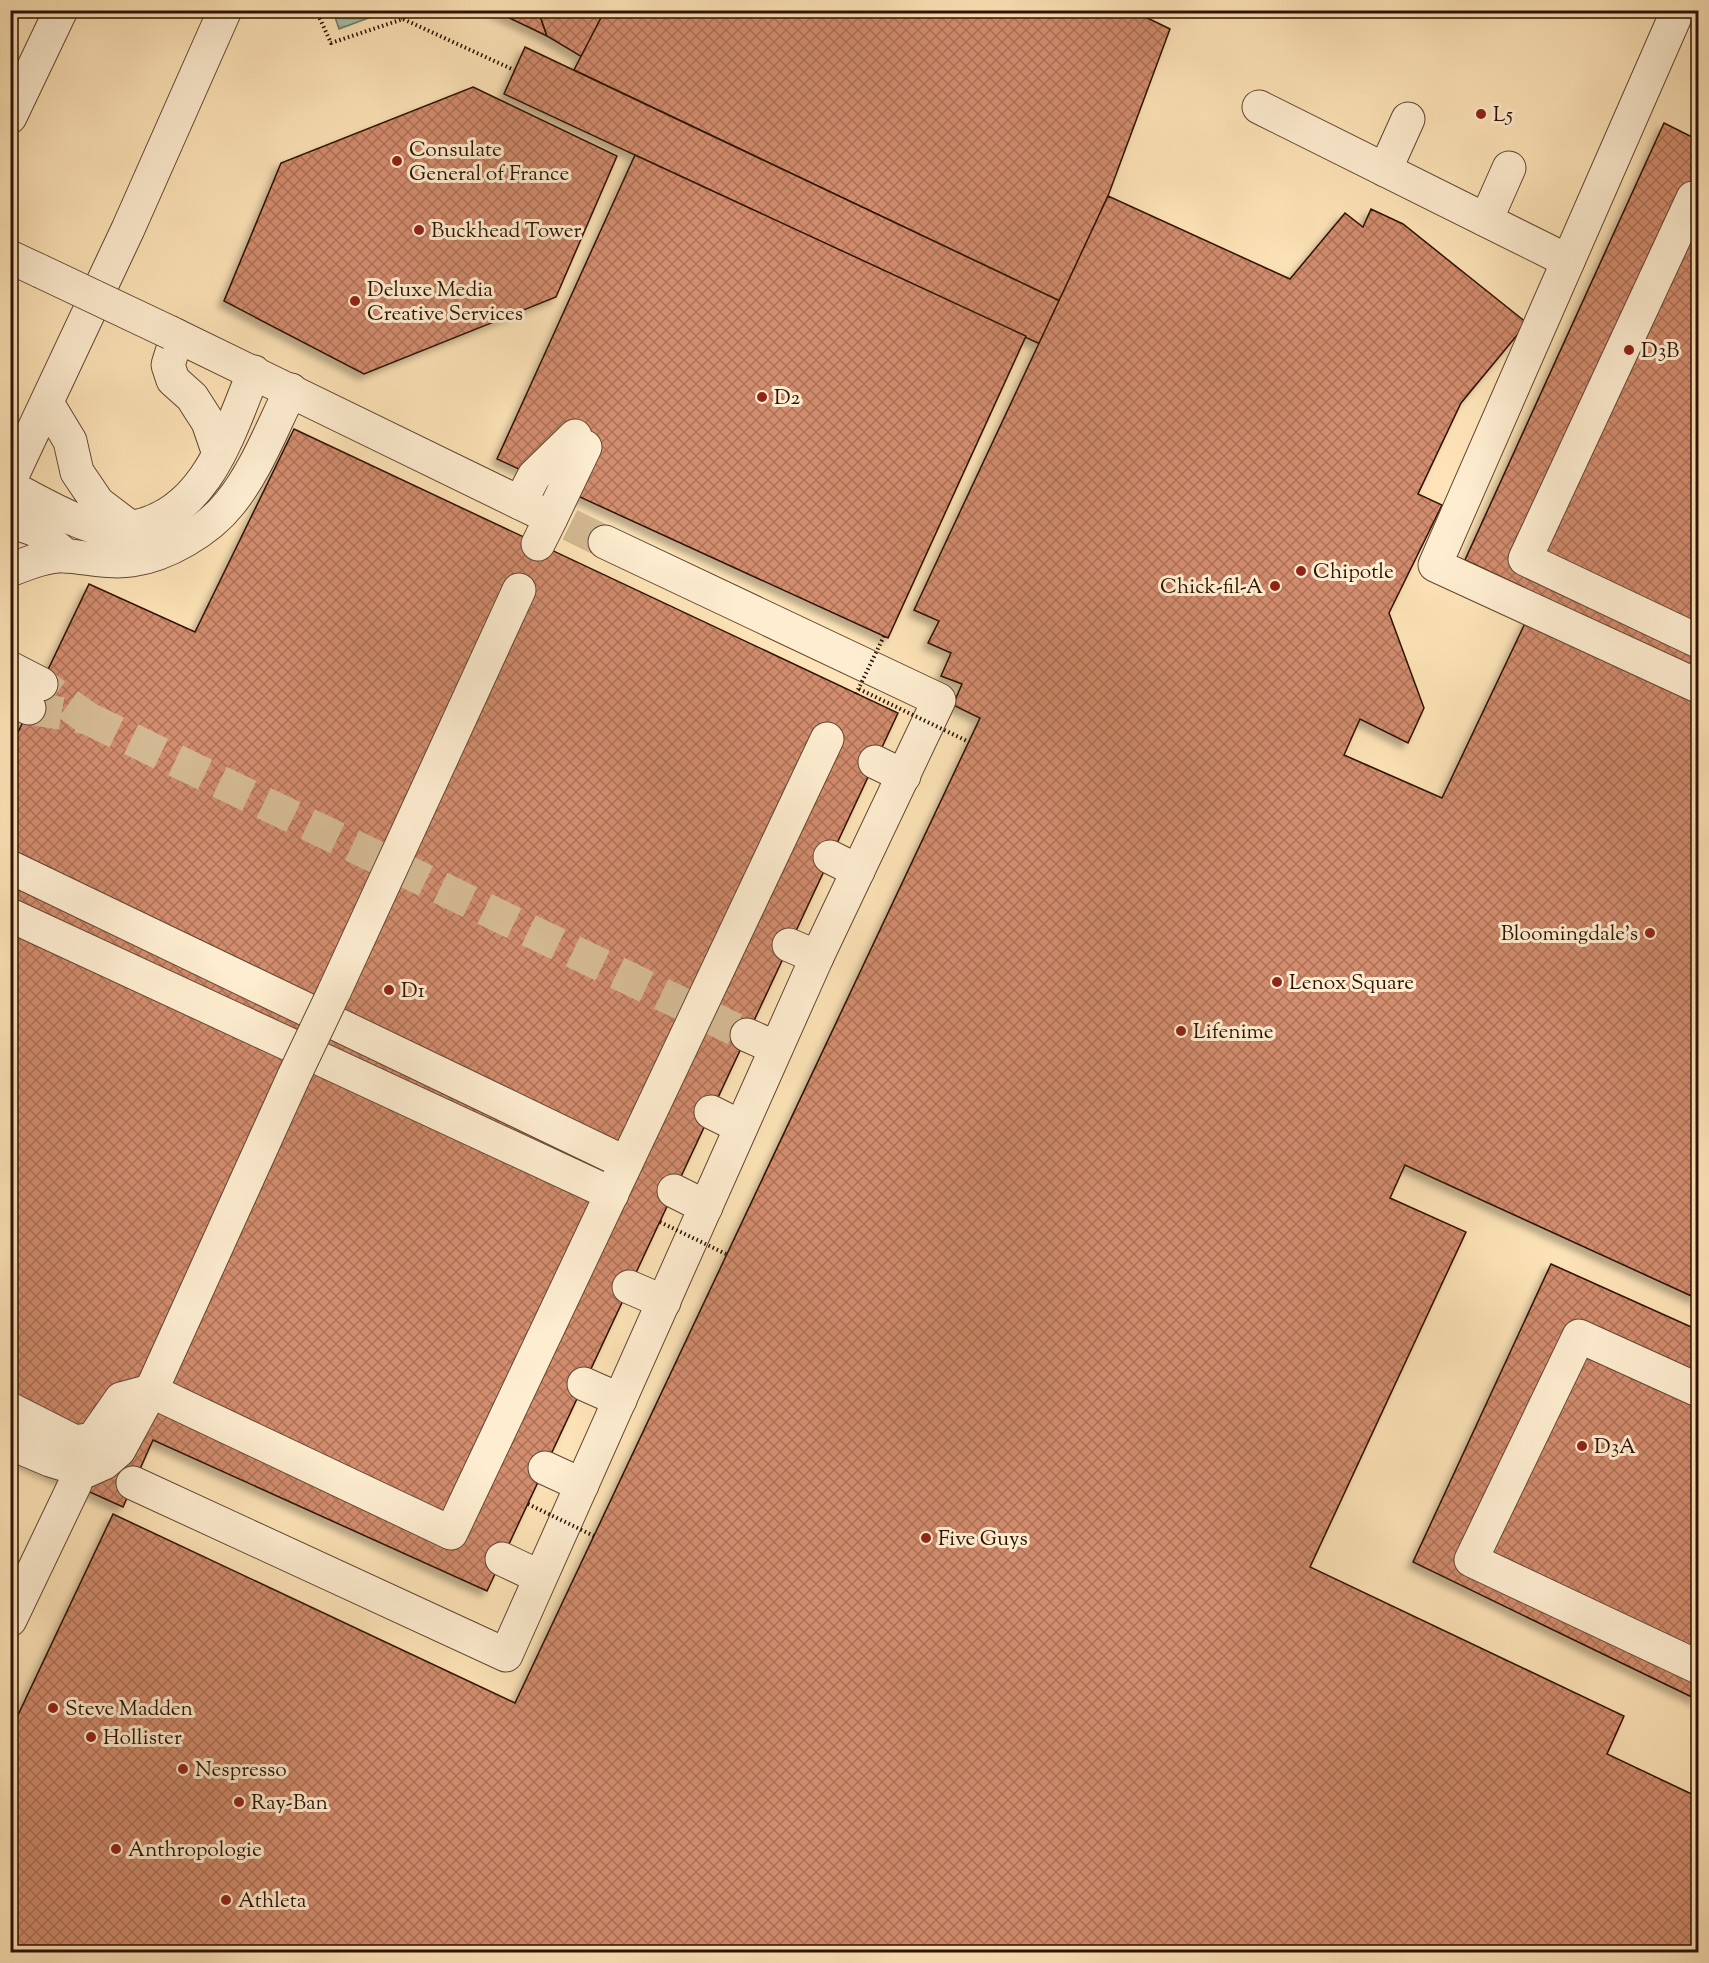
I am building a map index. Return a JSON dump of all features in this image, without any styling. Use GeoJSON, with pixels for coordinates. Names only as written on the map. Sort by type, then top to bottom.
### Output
{"type":"FeatureCollection","features":[{"type":"Feature","properties":{"kind":"street"},"geometry":{"type":"LineString","coordinates":[[10,117],[60,10]]}},
{"type":"Feature","properties":{"kind":"street"},"geometry":{"type":"LineString","coordinates":[[10,480],[225,10]]}},
{"type":"Feature","properties":{"kind":"street"},"geometry":{"type":"LineString","coordinates":[[1678,10],[1435,565],[1698,686]]}},
{"type":"Feature","properties":{"kind":"street"},"geometry":{"type":"LineString","coordinates":[[1259,107],[1568,261]]}},
{"type":"Feature","properties":{"kind":"street"},"geometry":{"type":"LineString","coordinates":[[1385,170],[1408,119]]}},
{"type":"Feature","properties":{"kind":"street"},"geometry":{"type":"LineString","coordinates":[[1486,220],[1509,168]]}},
{"type":"Feature","properties":{"kind":"street"},"geometry":{"type":"LineString","coordinates":[[1698,201],[1693,198],[1525,559],[1698,641]]}},
{"type":"Feature","properties":{"kind":"street"},"geometry":{"type":"LineString","coordinates":[[10,257],[254,372],[520,503],[544,531],[580,442],[534,476],[520,503]]}},
{"type":"Feature","properties":{"kind":"street"},"geometry":{"type":"LineString","coordinates":[[174,334],[168,365],[173,380],[192,397],[208,422],[219,454]]}},
{"type":"Feature","properties":{"kind":"street"},"geometry":{"type":"LineString","coordinates":[[10,487],[76,520],[114,531],[152,524],[191,496],[212,469],[254,372]]}},
{"type":"Feature","properties":{"kind":"street"},"geometry":{"type":"LineString","coordinates":[[10,570],[32,562],[66,556],[100,562],[133,560],[167,550],[200,530],[229,504],[250,472],[291,390]]}},
{"type":"Feature","properties":{"kind":"street"},"geometry":{"type":"LineString","coordinates":[[47,403],[70,441],[77,472],[98,502],[131,528]]}},
{"type":"Feature","properties":{"kind":"street"},"geometry":{"type":"LineString","coordinates":[[10,521],[36,530],[66,556]]}},
{"type":"Feature","properties":{"kind":"street"},"geometry":{"type":"LineString","coordinates":[[134,1483],[506,1655],[776,1048],[803,951],[844,864],[904,776],[939,700],[605,542]]}},
{"type":"Feature","properties":{"kind":"street"},"geometry":{"type":"LineString","coordinates":[[10,1443],[50,1460],[86,1471],[104,1463],[119,1450],[151,1391],[519,590]]}},
{"type":"Feature","properties":{"kind":"street"},"geometry":{"type":"LineString","coordinates":[[10,668],[27,697]]}},
{"type":"Feature","properties":{"kind":"street"},"geometry":{"type":"LineString","coordinates":[[10,1409],[75,1442],[93,1440],[121,1399],[151,1391],[452,1533],[827,739]]}},
{"type":"Feature","properties":{"kind":"street"},"geometry":{"type":"LineString","coordinates":[[875,762],[904,776]]}},
{"type":"Feature","properties":{"kind":"street"},"geometry":{"type":"LineString","coordinates":[[10,867],[626,1163]]}},
{"type":"Feature","properties":{"kind":"street"},"geometry":{"type":"LineString","coordinates":[[10,915],[612,1194]]}},
{"type":"Feature","properties":{"kind":"street"},"geometry":{"type":"LineString","coordinates":[[747,1035],[776,1048]]}},
{"type":"Feature","properties":{"kind":"street"},"geometry":{"type":"LineString","coordinates":[[711,1112],[741,1127]]}},
{"type":"Feature","properties":{"kind":"street"},"geometry":{"type":"LineString","coordinates":[[674,1191],[706,1207]]}},
{"type":"Feature","properties":{"kind":"street"},"geometry":{"type":"LineString","coordinates":[[629,1287],[664,1302]]}},
{"type":"Feature","properties":{"kind":"street"},"geometry":{"type":"LineString","coordinates":[[1698,1390],[1579,1336],[1471,1560],[1698,1667]]}},
{"type":"Feature","properties":{"kind":"street"},"geometry":{"type":"LineString","coordinates":[[584,1384],[620,1400]]}},
{"type":"Feature","properties":{"kind":"street"},"geometry":{"type":"LineString","coordinates":[[545,1468],[582,1485]]}},
{"type":"Feature","properties":{"kind":"street"},"geometry":{"type":"LineString","coordinates":[[10,1620],[75,1484]]}},
{"type":"Feature","properties":{"kind":"street"},"geometry":{"type":"LineString","coordinates":[[502,1559],[540,1577]]}},
{"type":"Feature","properties":{"kind":"path"},"geometry":{"type":"LineString","coordinates":[[316,10],[331,43],[402,19],[514,70]]}},
{"type":"Feature","properties":{"kind":"path"},"geometry":{"type":"LineString","coordinates":[[399,10],[402,19]]}},
{"type":"Feature","properties":{"kind":"path"},"geometry":{"type":"LineString","coordinates":[[856,694],[884,636]]}},
{"type":"Feature","properties":{"kind":"path"},"geometry":{"type":"LineString","coordinates":[[859,688],[969,742]]}},
{"type":"Feature","properties":{"kind":"path"},"geometry":{"type":"LineString","coordinates":[[660,1222],[726,1254]]}},
{"type":"Feature","properties":{"kind":"path"},"geometry":{"type":"LineString","coordinates":[[528,1504],[594,1536]]}},
{"type":"Feature","properties":{"kind":"shaded area"},"geometry":{"type":"Polygon","coordinates":[[[387,10],[339,29],[333,11],[387,10]]]}},
{"type":"Feature","properties":{"kind":"building"},"geometry":{"type":"Polygon","coordinates":[[[493,10],[538,10],[547,36],[493,10]]]}},
{"type":"Feature","properties":{"kind":"building"},"geometry":{"type":"Polygon","coordinates":[[[538,10],[605,10],[582,57],[547,36],[538,10]]]}},
{"type":"Feature","properties":{"kind":"building"},"geometry":{"type":"Polygon","coordinates":[[[605,10],[1131,10],[1170,29],[1108,196],[1060,301],[574,70],[605,10]]]}},
{"type":"Feature","properties":{"kind":"building"},"geometry":{"type":"Polygon","coordinates":[[[525,47],[1060,301],[1040,344],[504,94],[525,47]]]}},
{"type":"Feature","properties":{"kind":"building","name":"Buckhead Tower"},"geometry":{"type":"Polygon","coordinates":[[[473,87],[617,156],[556,297],[364,374],[224,301],[281,163],[473,87]]]}},
{"type":"Feature","properties":{"kind":"building","name":"D3B"},"geometry":{"type":"Polygon","coordinates":[[[1664,123],[1698,140],[1698,670],[1465,560],[1664,123]]]}},
{"type":"Feature","properties":{"kind":"building","name":"D2"},"geometry":{"type":"Polygon","coordinates":[[[635,155],[1026,336],[888,638],[497,459],[635,155]]]}},
{"type":"Feature","properties":{"kind":"building","name":"Lenox Square"},"geometry":{"type":"Polygon","coordinates":[[[1108,196],[1290,279],[1345,213],[1363,227],[1371,209],[1403,224],[1527,323],[1461,403],[1418,494],[1442,505],[1389,613],[1424,708],[1408,743],[1360,719],[1344,755],[1442,798],[1529,615],[1698,697],[1698,1299],[1405,1165],[1390,1198],[1466,1232],[1310,1567],[1624,1716],[1607,1754],[1698,1797],[1698,1952],[10,1952],[10,1732],[113,1514],[515,1703],[980,718],[953,705],[962,684],[941,676],[951,653],[928,643],[939,621],[914,610],[1108,196]]]}},
{"type":"Feature","properties":{"kind":"building","name":"D1"},"geometry":{"type":"Polygon","coordinates":[[[294,429],[898,713],[487,1591],[153,1440],[123,1507],[10,1456],[10,749],[89,584],[195,632],[294,429]]]}},
{"type":"Feature","properties":{"kind":"building","name":"D3A"},"geometry":{"type":"Polygon","coordinates":[[[1551,1264],[1698,1330],[1698,1700],[1413,1562],[1551,1264]]]}},
{"type":"Feature","properties":{"kind":"tunnel"},"geometry":{"type":"LineString","coordinates":[[526,503],[605,542]]}},
{"type":"Feature","properties":{"kind":"tunnel"},"geometry":{"type":"LineString","coordinates":[[29,708],[87,718],[41,684]]}},
{"type":"Feature","properties":{"kind":"tunnel"},"geometry":{"type":"LineString","coordinates":[[87,718],[747,1035]]}},
{"type":"Feature","properties":{"kind":"place","name":"L5"},"geometry":{"type":"Point","coordinates":[1481,114]}},
{"type":"Feature","properties":{"kind":"place","name":"Consulate General of France"},"geometry":{"type":"Point","coordinates":[397,161]}},
{"type":"Feature","properties":{"kind":"place","name":"Buckhead Tower"},"geometry":{"type":"Point","coordinates":[419,230]}},
{"type":"Feature","properties":{"kind":"place","name":"Deluxe Media Creative Services"},"geometry":{"type":"Point","coordinates":[355,301]}},
{"type":"Feature","properties":{"kind":"place","name":"D3B"},"geometry":{"type":"Point","coordinates":[1629,350]}},
{"type":"Feature","properties":{"kind":"place","name":"D2"},"geometry":{"type":"Point","coordinates":[762,397]}},
{"type":"Feature","properties":{"kind":"place","name":"Chipotle"},"geometry":{"type":"Point","coordinates":[1301,571]}},
{"type":"Feature","properties":{"kind":"place","name":"Chick-fil-A"},"geometry":{"type":"Point","coordinates":[1275,586]}},
{"type":"Feature","properties":{"kind":"place","name":"Bloomingdale's"},"geometry":{"type":"Point","coordinates":[1650,933]}},
{"type":"Feature","properties":{"kind":"place","name":"Lenox Square"},"geometry":{"type":"Point","coordinates":[1277,982]}},
{"type":"Feature","properties":{"kind":"place","name":"D1"},"geometry":{"type":"Point","coordinates":[389,990]}},
{"type":"Feature","properties":{"kind":"place","name":"Lifenime"},"geometry":{"type":"Point","coordinates":[1181,1031]}},
{"type":"Feature","properties":{"kind":"place","name":"D3A"},"geometry":{"type":"Point","coordinates":[1582,1446]}},
{"type":"Feature","properties":{"kind":"place","name":"Five Guys"},"geometry":{"type":"Point","coordinates":[926,1538]}},
{"type":"Feature","properties":{"kind":"place","name":"Steve Madden"},"geometry":{"type":"Point","coordinates":[53,1708]}},
{"type":"Feature","properties":{"kind":"place","name":"Hollister"},"geometry":{"type":"Point","coordinates":[91,1737]}},
{"type":"Feature","properties":{"kind":"place","name":"Nespresso"},"geometry":{"type":"Point","coordinates":[183,1769]}},
{"type":"Feature","properties":{"kind":"place","name":"Ray-Ban"},"geometry":{"type":"Point","coordinates":[239,1802]}},
{"type":"Feature","properties":{"kind":"place","name":"Anthropologie"},"geometry":{"type":"Point","coordinates":[116,1849]}},
{"type":"Feature","properties":{"kind":"place","name":"Athleta"},"geometry":{"type":"Point","coordinates":[226,1900]}}]}
